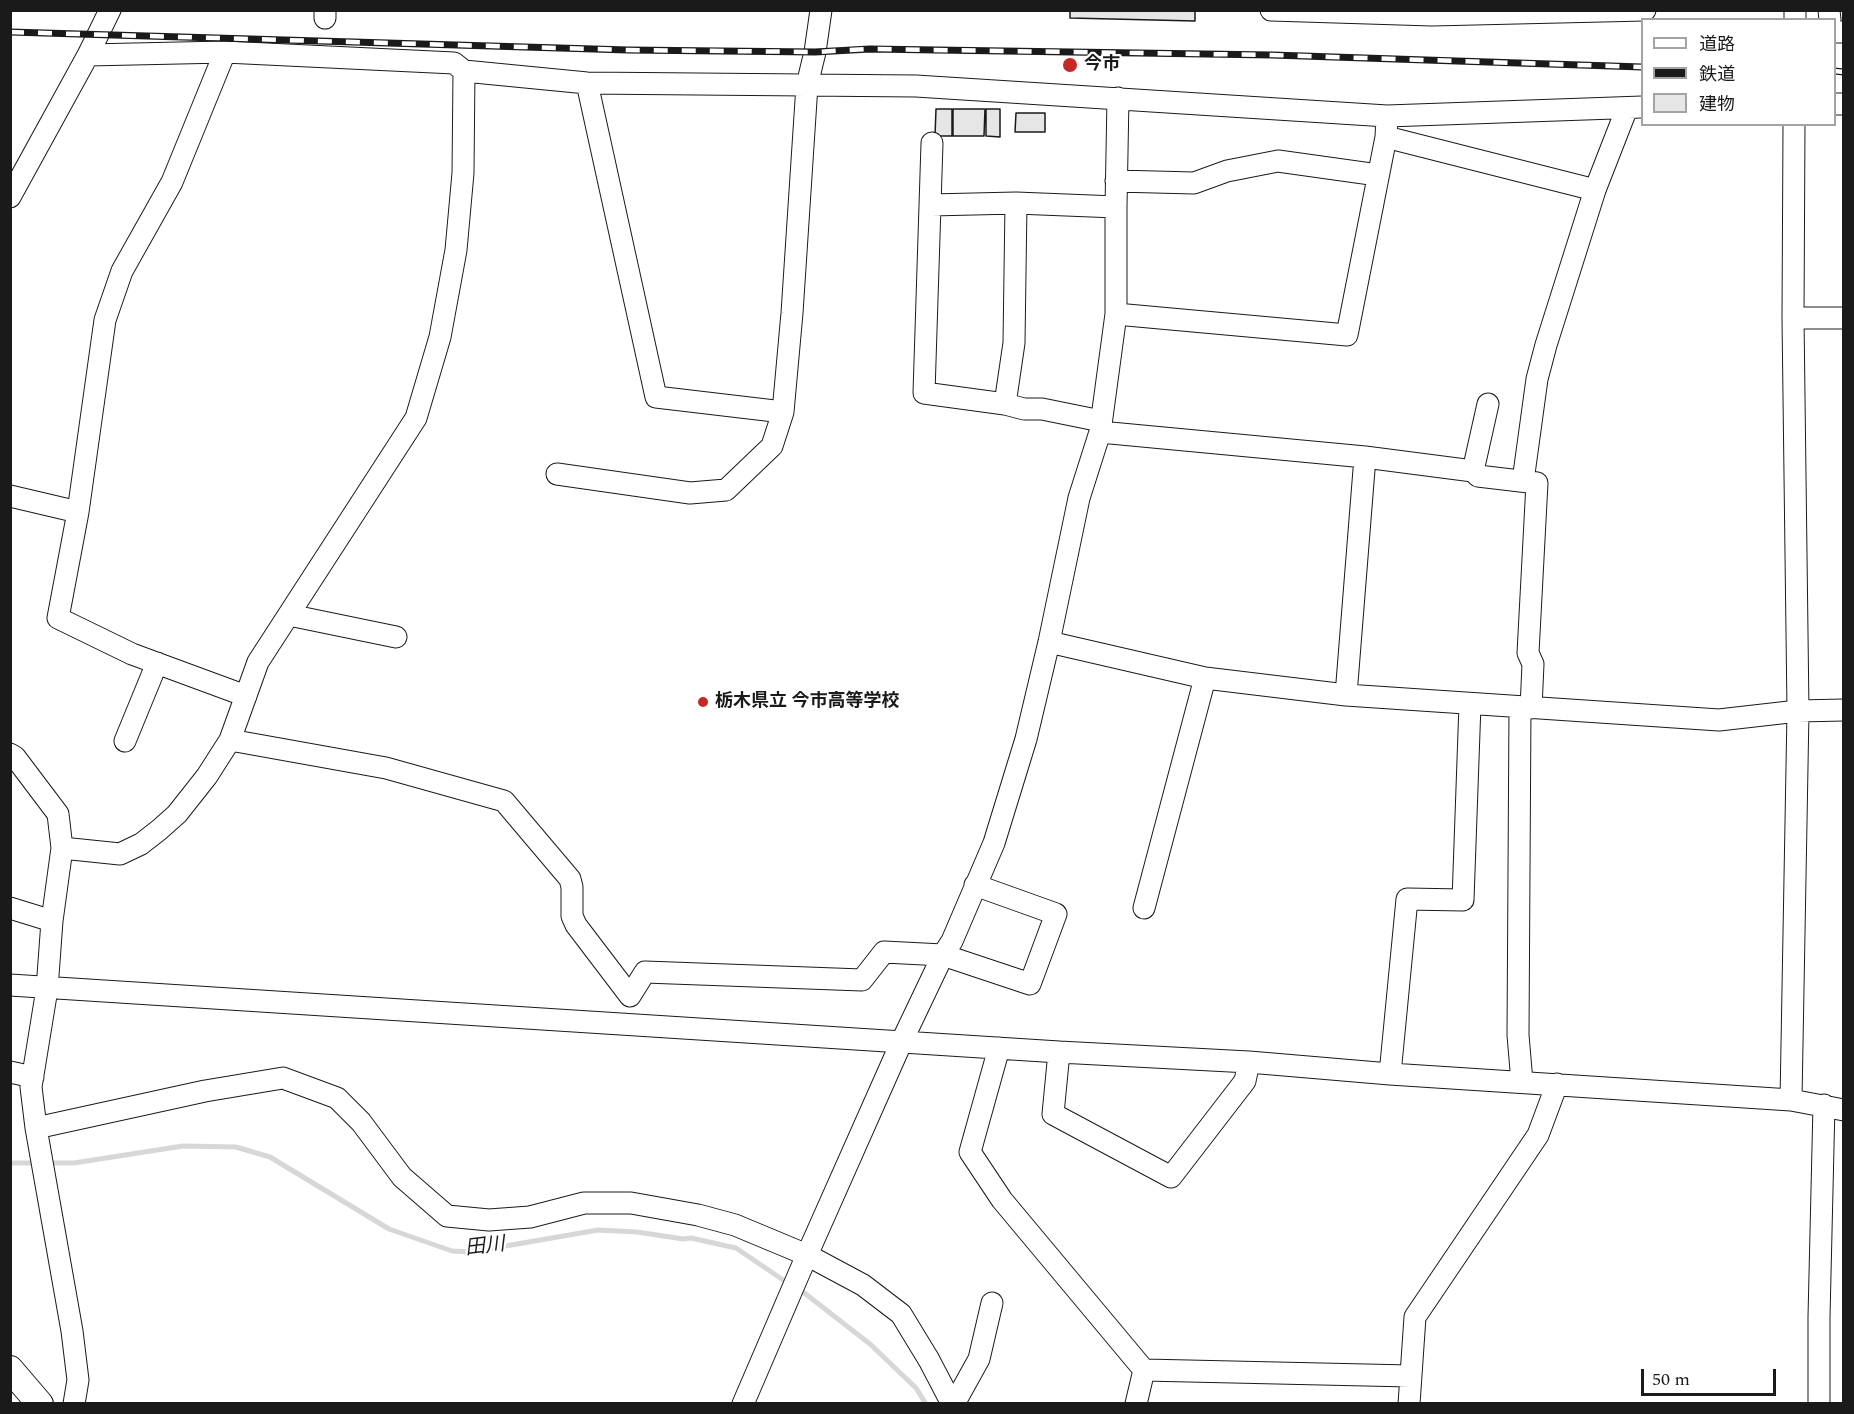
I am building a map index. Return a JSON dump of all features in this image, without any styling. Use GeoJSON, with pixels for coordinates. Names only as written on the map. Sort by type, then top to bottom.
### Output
{"type":"FeatureCollection","features":[{"type":"Feature","properties":{"kind":"main road"},"geometry":{"type":"LineString","coordinates":[[10,1369],[40,1404]]}},
{"type":"Feature","properties":{"kind":"street"},"geometry":{"type":"LineString","coordinates":[[10,197],[88,55],[110,10]]}},
{"type":"Feature","properties":{"kind":"street"},"geometry":{"type":"LineString","coordinates":[[557,474],[690,493],[726,490],[772,446],[783,412],[807,85],[815,52],[821,10]]}},
{"type":"Feature","properties":{"kind":"street"},"geometry":{"type":"LineString","coordinates":[[1271,10],[1432,13],[1645,10]]}},
{"type":"Feature","properties":{"kind":"street"},"geometry":{"type":"LineString","coordinates":[[88,55],[225,52],[454,63],[464,71],[587,83],[916,86],[1118,98],[1386,127],[1635,108]]}},
{"type":"Feature","properties":{"kind":"street"},"geometry":{"type":"LineString","coordinates":[[225,52],[172,182],[122,271],[105,320],[78,512],[58,618],[132,654],[246,696]]}},
{"type":"Feature","properties":{"kind":"street"},"geometry":{"type":"LineString","coordinates":[[62,848],[120,854],[141,844],[177,814],[207,776],[230,740],[258,662],[416,418],[440,337],[456,250],[463,172],[464,71]]}},
{"type":"Feature","properties":{"kind":"street"},"geometry":{"type":"LineString","coordinates":[[587,83],[656,397],[783,412]]}},
{"type":"Feature","properties":{"kind":"street"},"geometry":{"type":"LineString","coordinates":[[743,1404],[902,1041],[952,941],[994,843],[1026,740],[1050,642],[1079,498],[1100,426],[1116,314],[1118,98]]}},
{"type":"Feature","properties":{"kind":"street"},"geometry":{"type":"LineString","coordinates":[[1523,481],[1537,379],[1546,345],[1595,190],[1635,108]]}},
{"type":"Feature","properties":{"kind":"street"},"geometry":{"type":"LineString","coordinates":[[1791,1100],[1797,711],[1792,318],[1794,126]]}},
{"type":"Feature","properties":{"kind":"street"},"geometry":{"type":"LineString","coordinates":[[1116,314],[1347,335],[1386,127]]}},
{"type":"Feature","properties":{"kind":"street"},"geometry":{"type":"LineString","coordinates":[[1386,127],[1595,190]]}},
{"type":"Feature","properties":{"kind":"street"},"geometry":{"type":"LineString","coordinates":[[932,143],[924,393],[1005,404],[1024,409],[1042,409],[1100,426],[1473,471],[1478,476],[1537,483],[1528,653],[1533,664],[1526,708],[1518,1023],[1522,1082]]}},
{"type":"Feature","properties":{"kind":"street"},"geometry":{"type":"LineString","coordinates":[[1116,181],[1194,183],[1227,171],[1278,161],[1378,175]]}},
{"type":"Feature","properties":{"kind":"street"},"geometry":{"type":"LineString","coordinates":[[930,205],[1016,203],[1116,207]]}},
{"type":"Feature","properties":{"kind":"street"},"geometry":{"type":"LineString","coordinates":[[1005,404],[1014,343],[1016,203]]}},
{"type":"Feature","properties":{"kind":"street"},"geometry":{"type":"LineString","coordinates":[[1792,318],[1844,318]]}},
{"type":"Feature","properties":{"kind":"street"},"geometry":{"type":"LineString","coordinates":[[1473,471],[1488,404]]}},
{"type":"Feature","properties":{"kind":"street"},"geometry":{"type":"LineString","coordinates":[[1346,695],[1365,457]]}},
{"type":"Feature","properties":{"kind":"street"},"geometry":{"type":"LineString","coordinates":[[10,496],[78,512]]}},
{"type":"Feature","properties":{"kind":"street"},"geometry":{"type":"LineString","coordinates":[[289,615],[396,637]]}},
{"type":"Feature","properties":{"kind":"street"},"geometry":{"type":"LineString","coordinates":[[1050,642],[1205,678],[1346,695],[1719,720],[1797,711],[1844,710]]}},
{"type":"Feature","properties":{"kind":"street"},"geometry":{"type":"LineString","coordinates":[[125,741],[157,663]]}},
{"type":"Feature","properties":{"kind":"street"},"geometry":{"type":"LineString","coordinates":[[1144,908],[1205,678]]}},
{"type":"Feature","properties":{"kind":"street"},"geometry":{"type":"LineString","coordinates":[[1390,1074],[1407,899],[1463,900],[1470,704]]}},
{"type":"Feature","properties":{"kind":"street"},"geometry":{"type":"LineString","coordinates":[[230,740],[386,768],[504,801],[570,879],[572,916],[576,926],[630,996],[645,972],[862,980],[884,952],[943,955],[1030,984],[1056,914],[975,885]]}},
{"type":"Feature","properties":{"kind":"street"},"geometry":{"type":"LineString","coordinates":[[10,754],[15,757],[58,814],[62,848],[52,921],[47,988],[31,1087],[73,1341],[78,1380],[74,1404]]}},
{"type":"Feature","properties":{"kind":"street"},"geometry":{"type":"LineString","coordinates":[[10,908],[52,921]]}},
{"type":"Feature","properties":{"kind":"street"},"geometry":{"type":"LineString","coordinates":[[10,986],[1249,1062],[1390,1074],[1791,1100],[1834,1108],[1819,1317],[1819,1404]]}},
{"type":"Feature","properties":{"kind":"street"},"geometry":{"type":"LineString","coordinates":[[999,1048],[970,1152],[1002,1200],[1144,1370],[1410,1376]]}},
{"type":"Feature","properties":{"kind":"street"},"geometry":{"type":"LineString","coordinates":[[1059,1052],[1053,1114],[1171,1177],[1245,1081],[1249,1062]]}},
{"type":"Feature","properties":{"kind":"street"},"geometry":{"type":"LineString","coordinates":[[10,1072],[33,1077]]}},
{"type":"Feature","properties":{"kind":"street"},"geometry":{"type":"LineString","coordinates":[[36,1128],[205,1091],[283,1078],[337,1098],[361,1122],[402,1177],[447,1216],[489,1220],[530,1217],[584,1203],[631,1203],[698,1215],[735,1225],[807,1255],[863,1286],[901,1314],[953,1404]]}},
{"type":"Feature","properties":{"kind":"street"},"geometry":{"type":"LineString","coordinates":[[1409,1404],[1415,1317],[1538,1136],[1557,1084]]}},
{"type":"Feature","properties":{"kind":"street"},"geometry":{"type":"LineString","coordinates":[[953,1404],[979,1359],[992,1303]]}},
{"type":"Feature","properties":{"kind":"street"},"geometry":{"type":"LineString","coordinates":[[1136,1404],[1144,1370]]}},
{"type":"Feature","properties":{"kind":"building"},"geometry":{"type":"Polygon","coordinates":[[[1070,10],[1195,10],[1195,21],[1070,18],[1070,10]]]}},
{"type":"Feature","properties":{"kind":"building"},"geometry":{"type":"Polygon","coordinates":[[[936,109],[952,109],[952,136],[935,136],[936,109]]]}},
{"type":"Feature","properties":{"kind":"building"},"geometry":{"type":"Polygon","coordinates":[[[953,109],[985,109],[984,136],[953,136],[953,109]]]}},
{"type":"Feature","properties":{"kind":"building"},"geometry":{"type":"Polygon","coordinates":[[[986,109],[1000,109],[1000,137],[986,136],[986,109]]]}},
{"type":"Feature","properties":{"kind":"building"},"geometry":{"type":"Polygon","coordinates":[[[1016,113],[1045,113],[1045,132],[1015,132],[1016,113]]]}},
{"type":"Feature","properties":{"kind":"waterway","name":"田川"},"geometry":{"type":"LineString","coordinates":[[48,1163],[74,1163],[183,1146],[236,1147],[270,1157],[389,1229],[452,1251],[471,1252],[598,1230],[637,1232],[683,1239],[691,1238],[736,1248],[789,1284]]}},
{"type":"Feature","properties":{"kind":"waterway","name":"田川"},"geometry":{"type":"LineString","coordinates":[[10,1163],[39,1163]]}},
{"type":"Feature","properties":{"kind":"waterway","name":"田川"},"geometry":{"type":"LineString","coordinates":[[798,1288],[870,1344],[916,1388],[926,1404]]}},
{"type":"Feature","properties":{"kind":"railway"},"geometry":{"type":"LineString","coordinates":[[10,32],[628,50],[815,52],[870,49],[1272,55],[1641,67]]}},
{"type":"Feature","properties":{"kind":"railway"},"geometry":{"type":"LineString","coordinates":[[1836,71],[1844,72]]}},
{"type":"Feature","properties":{"kind":"place","name":"今市"},"geometry":{"type":"Point","coordinates":[1070,65]}},
{"type":"Feature","properties":{"kind":"place","name":"栃木県立 今市高等学校"},"geometry":{"type":"Point","coordinates":[703,702]}}]}
